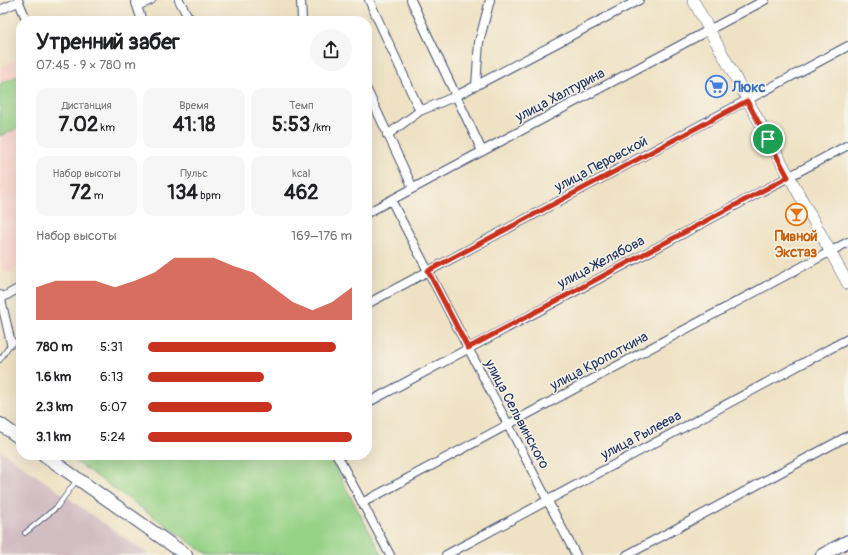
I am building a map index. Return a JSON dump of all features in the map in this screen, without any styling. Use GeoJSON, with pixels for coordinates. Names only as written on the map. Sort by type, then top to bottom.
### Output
{"type":"FeatureCollection","features":[{"type":"Feature","properties":{"kind":"main road"},"geometry":{"type":"LineString","coordinates":[[0,424],[16,435]]}},
{"type":"Feature","properties":{"kind":"main road"},"geometry":{"type":"LineString","coordinates":[[61,460],[78,479],[186,555]]}},
{"type":"Feature","properties":{"kind":"main road"},"geometry":{"type":"LineString","coordinates":[[822,555],[848,541]]}},
{"type":"Feature","properties":{"kind":"street"},"geometry":{"type":"LineString","coordinates":[[140,16],[136,3],[151,0]]}},
{"type":"Feature","properties":{"kind":"street"},"geometry":{"type":"LineString","coordinates":[[179,0],[188,16]]}},
{"type":"Feature","properties":{"kind":"street"},"geometry":{"type":"LineString","coordinates":[[301,0],[302,16]]}},
{"type":"Feature","properties":{"kind":"street"},"geometry":{"type":"LineString","coordinates":[[369,0],[420,111]]}},
{"type":"Feature","properties":{"kind":"street"},"geometry":{"type":"LineString","coordinates":[[411,0],[482,151]]}},
{"type":"Feature","properties":{"kind":"street"},"geometry":{"type":"LineString","coordinates":[[476,86],[479,42],[490,0]]}},
{"type":"Feature","properties":{"kind":"street"},"geometry":{"type":"LineString","coordinates":[[387,134],[420,111],[476,86],[639,0]]}},
{"type":"Feature","properties":{"kind":"street"},"geometry":{"type":"LineString","coordinates":[[693,0],[788,177],[848,284]]}},
{"type":"Feature","properties":{"kind":"street","name":"улица Халтурина"},"geometry":{"type":"LineString","coordinates":[[372,210],[710,31],[765,0]]}},
{"type":"Feature","properties":{"kind":"street"},"geometry":{"type":"LineString","coordinates":[[0,10],[18,1],[25,16]]}},
{"type":"Feature","properties":{"kind":"street","name":"улица Перовской"},"geometry":{"type":"LineString","coordinates":[[372,301],[848,46]]}},
{"type":"Feature","properties":{"kind":"street"},"geometry":{"type":"LineString","coordinates":[[372,101],[413,188]]}},
{"type":"Feature","properties":{"kind":"street","name":"улица Желябова"},"geometry":{"type":"LineString","coordinates":[[372,400],[848,144]]}},
{"type":"Feature","properties":{"kind":"street","name":"улица Сельвинского"},"geometry":{"type":"LineString","coordinates":[[391,200],[576,555]]}},
{"type":"Feature","properties":{"kind":"street","name":"улица Кропоткина"},"geometry":{"type":"LineString","coordinates":[[362,503],[848,242]]}},
{"type":"Feature","properties":{"kind":"street"},"geometry":{"type":"LineString","coordinates":[[11,343],[0,297],[16,289]]}},
{"type":"Feature","properties":{"kind":"street","name":"улица Рылеева"},"geometry":{"type":"LineString","coordinates":[[446,555],[848,339]]}},
{"type":"Feature","properties":{"kind":"street"},"geometry":{"type":"LineString","coordinates":[[627,555],[848,436]]}},
{"type":"Feature","properties":{"kind":"street"},"geometry":{"type":"LineString","coordinates":[[340,460],[390,555]]}},
{"type":"Feature","properties":{"kind":"lane"},"geometry":{"type":"LineString","coordinates":[[0,360],[11,343],[16,341]]}},
{"type":"Feature","properties":{"kind":"lane"},"geometry":{"type":"LineString","coordinates":[[25,533],[57,507],[78,479]]}},
{"type":"Feature","properties":{"kind":"shaded area"},"geometry":{"type":"Polygon","coordinates":[[[16,60],[16,269],[8,273],[5,271],[0,260],[0,67],[16,60]]]}},
{"type":"Feature","properties":{"kind":"shaded area"},"geometry":{"type":"Polygon","coordinates":[[[0,450],[149,555],[0,555],[0,450]]]}},
{"type":"Feature","properties":{"kind":"green space"},"geometry":{"type":"Polygon","coordinates":[[[16,76],[16,129],[0,136],[0,84],[16,76]]]}},
{"type":"Feature","properties":{"kind":"green space"},"geometry":{"type":"Polygon","coordinates":[[[331,460],[382,555],[208,555],[75,461],[331,460]]]}},
{"type":"Feature","properties":{"kind":"place","name":"Люкс"},"geometry":{"type":"Point","coordinates":[717,87]}},
{"type":"Feature","properties":{"kind":"place","name":"Пивной Экстаз"},"geometry":{"type":"Point","coordinates":[796,214]}},
{"type":"Feature","properties":{"kind":"route"},"geometry":{"type":"LineString","coordinates":[[747,101],[768,139],[788,177],[468,348],[428,271],[747,101]]}}]}
